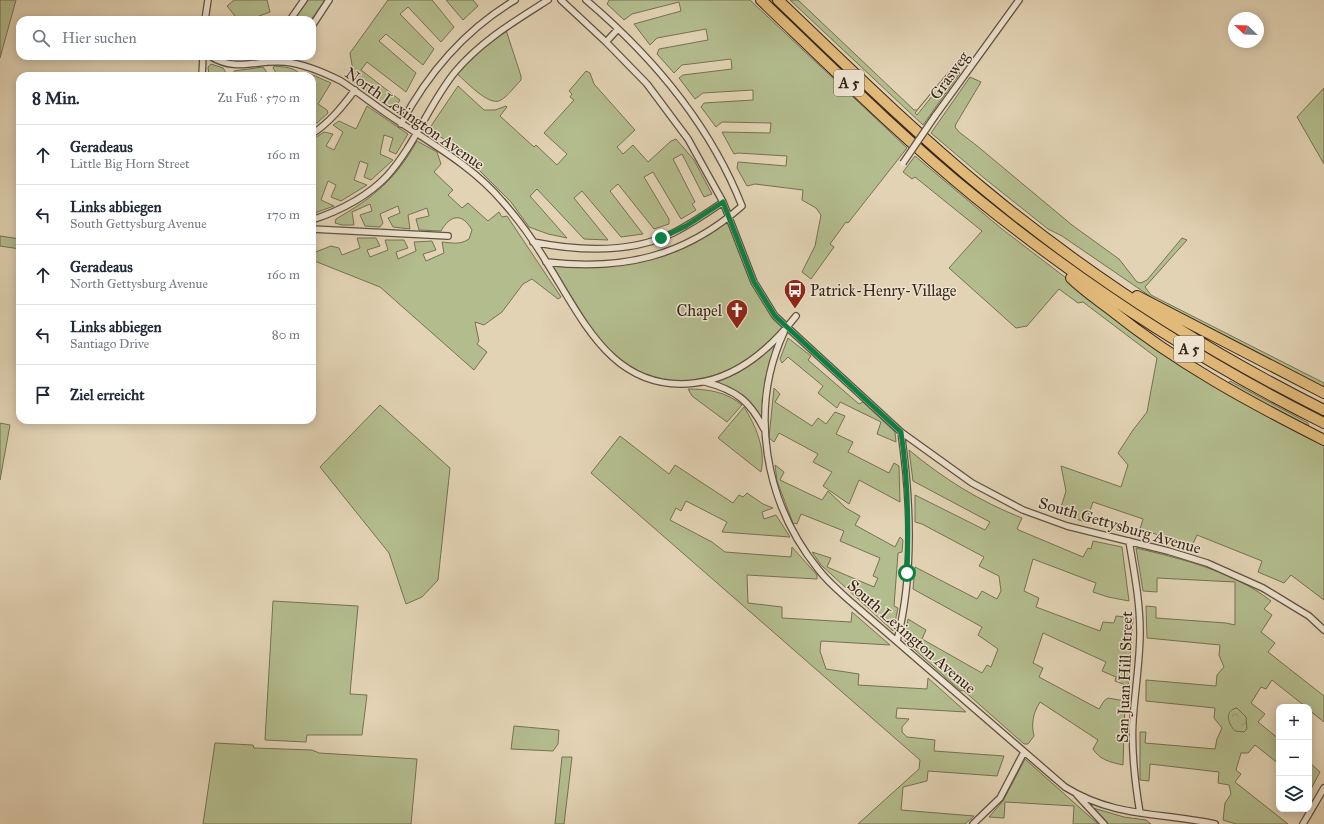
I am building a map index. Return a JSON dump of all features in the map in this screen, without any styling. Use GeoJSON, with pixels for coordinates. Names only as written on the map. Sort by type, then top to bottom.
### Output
{"type":"FeatureCollection","features":[{"type":"Feature","properties":{"kind":"highway","name":"A 5"},"geometry":{"type":"LineString","coordinates":[[761,0],[937,165],[980,202],[1060,263],[1124,308],[1195,353],[1324,423]]}},
{"type":"Feature","properties":{"kind":"highway","name":"A 5"},"geometry":{"type":"LineString","coordinates":[[778,0],[940,152],[1018,217],[1130,298],[1202,343],[1324,410]]}},
{"type":"Feature","properties":{"kind":"highway","name":"A 5"},"geometry":{"type":"LineString","coordinates":[[1060,263],[1072,279],[1122,319],[1172,355],[1204,376],[1324,440]]}},
{"type":"Feature","properties":{"kind":"highway","name":"A 5"},"geometry":{"type":"LineString","coordinates":[[1080,263],[1106,275],[1152,304],[1324,393]]}},
{"type":"Feature","properties":{"kind":"street"},"geometry":{"type":"LineString","coordinates":[[206,16],[208,0]]}},
{"type":"Feature","properties":{"kind":"street"},"geometry":{"type":"LineString","coordinates":[[293,16],[304,0]]}},
{"type":"Feature","properties":{"kind":"street"},"geometry":{"type":"LineString","coordinates":[[316,20],[329,0]]}},
{"type":"Feature","properties":{"kind":"street"},"geometry":{"type":"LineString","coordinates":[[401,124],[412,103],[429,79],[455,48],[481,24],[515,0]]}},
{"type":"Feature","properties":{"kind":"street"},"geometry":{"type":"LineString","coordinates":[[316,219],[349,204],[371,190],[386,176],[417,132],[438,95],[472,54],[505,27],[548,0]]}},
{"type":"Feature","properties":{"kind":"street","name":"South Gettysburg Avenue"},"geometry":{"type":"LineString","coordinates":[[561,0],[606,42],[662,102],[688,139],[723,202],[760,295],[775,316],[786,328],[901,432],[972,483],[1023,510],[1067,526],[1168,551],[1234,574],[1309,616],[1324,630]]}},
{"type":"Feature","properties":{"kind":"street"},"geometry":{"type":"LineString","coordinates":[[546,262],[603,265],[651,258],[682,247],[729,218],[742,206],[724,167],[700,126],[678,96],[658,70],[618,29],[586,0]]}},
{"type":"Feature","properties":{"kind":"street","name":"Grasweg"},"geometry":{"type":"LineString","coordinates":[[902,164],[1019,0]]}},
{"type":"Feature","properties":{"kind":"street"},"geometry":{"type":"LineString","coordinates":[[606,42],[618,29]]}},
{"type":"Feature","properties":{"kind":"street"},"geometry":{"type":"LineString","coordinates":[[202,72],[203,60]]}},
{"type":"Feature","properties":{"kind":"street","name":"North Lexington Avenue"},"geometry":{"type":"LineString","coordinates":[[220,60],[232,65],[259,60]]}},
{"type":"Feature","properties":{"kind":"street","name":"North Lexington Avenue"},"geometry":{"type":"LineString","coordinates":[[271,60],[322,71],[341,80],[401,124],[417,132],[460,162],[486,184],[502,201],[533,242],[592,335],[614,358],[631,372],[652,381],[664,383],[688,384],[705,382],[729,373],[744,364],[767,347],[786,328]]}},
{"type":"Feature","properties":{"kind":"street"},"geometry":{"type":"LineString","coordinates":[[316,131],[325,125],[341,109],[355,90]]}},
{"type":"Feature","properties":{"kind":"street"},"geometry":{"type":"LineString","coordinates":[[533,242],[558,247],[589,250],[647,243],[680,230],[723,202]]}},
{"type":"Feature","properties":{"kind":"street"},"geometry":{"type":"LineString","coordinates":[[316,229],[448,236]]}},
{"type":"Feature","properties":{"kind":"street"},"geometry":{"type":"LineString","coordinates":[[786,328],[796,316]]}},
{"type":"Feature","properties":{"kind":"street","name":"South Lexington Avenue"},"geometry":{"type":"LineString","coordinates":[[786,328],[779,344],[771,371],[765,432],[766,451],[772,483],[786,519],[794,534],[818,569],[829,581],[897,641],[1056,780],[1074,793],[1107,807],[1215,824]]}},
{"type":"Feature","properties":{"kind":"street","name":"North Lexington Avenue"},"geometry":{"type":"LineString","coordinates":[[705,382],[723,387],[748,403],[765,432]]}},
{"type":"Feature","properties":{"kind":"street"},"geometry":{"type":"LineString","coordinates":[[897,641],[905,593],[909,541],[905,458],[901,432]]}},
{"type":"Feature","properties":{"kind":"street","name":"San Juan Hill Street"},"geometry":{"type":"LineString","coordinates":[[1129,541],[1139,597],[1139,660],[1133,721],[1135,778],[1140,813]]}},
{"type":"Feature","properties":{"kind":"street"},"geometry":{"type":"LineString","coordinates":[[973,824],[1000,798],[1024,752]]}},
{"type":"Feature","properties":{"kind":"street"},"geometry":{"type":"LineString","coordinates":[[1303,824],[1324,788]]}},
{"type":"Feature","properties":{"kind":"street"},"geometry":{"type":"LineString","coordinates":[[1074,793],[1104,824]]}},
{"type":"Feature","properties":{"kind":"green space"},"geometry":{"type":"Polygon","coordinates":[[[0,0],[16,0],[0,58],[0,0]]]}},
{"type":"Feature","properties":{"kind":"green space"},"geometry":{"type":"Polygon","coordinates":[[[234,0],[267,0],[270,12],[259,16],[235,16],[227,6],[234,0]]]}},
{"type":"Feature","properties":{"kind":"green space"},"geometry":{"type":"Polygon","coordinates":[[[308,0],[325,0],[314,16],[295,16],[308,0]]]}},
{"type":"Feature","properties":{"kind":"green space"},"geometry":{"type":"Polygon","coordinates":[[[388,0],[432,0],[454,27],[441,42],[408,7],[400,14],[434,49],[423,65],[386,34],[379,41],[416,73],[406,92],[367,62],[361,70],[400,100],[394,110],[355,83],[350,53],[388,0]]]}},
{"type":"Feature","properties":{"kind":"green space"},"geometry":{"type":"Polygon","coordinates":[[[446,0],[473,0],[478,6],[463,20],[446,0]]]}},
{"type":"Feature","properties":{"kind":"green space"},"geometry":{"type":"Polygon","coordinates":[[[609,0],[750,0],[907,148],[848,223],[846,222],[830,244],[834,247],[811,279],[802,272],[815,246],[821,215],[816,208],[802,200],[803,190],[755,184],[747,186],[737,168],[738,162],[786,166],[787,156],[734,154],[722,132],[770,133],[771,123],[722,122],[716,127],[701,107],[704,103],[753,100],[753,90],[703,93],[695,99],[679,78],[683,75],[732,69],[731,59],[682,65],[674,73],[657,54],[659,49],[708,40],[706,29],[657,38],[650,45],[634,24],[681,11],[679,2],[632,14],[624,20],[607,4],[609,0]]]}},
{"type":"Feature","properties":{"kind":"green space"},"geometry":{"type":"Polygon","coordinates":[[[768,0],[771,0],[892,115],[1016,221],[1299,402],[1324,415],[1324,417],[1229,366],[1183,339],[1092,280],[1048,248],[964,181],[914,137],[768,0]]]}},
{"type":"Feature","properties":{"kind":"green space"},"geometry":{"type":"Polygon","coordinates":[[[790,0],[798,0],[914,110],[917,110],[951,69],[915,113],[917,115],[953,70],[960,73],[923,125],[790,0]]]}},
{"type":"Feature","properties":{"kind":"green space"},"geometry":{"type":"Polygon","coordinates":[[[505,27],[521,80],[506,96],[501,100],[496,101],[484,97],[455,72],[505,27]]]}},
{"type":"Feature","properties":{"kind":"green space"},"geometry":{"type":"Polygon","coordinates":[[[211,64],[223,68],[226,72],[209,72],[208,67],[211,64]]]}},
{"type":"Feature","properties":{"kind":"green space"},"geometry":{"type":"Polygon","coordinates":[[[274,66],[286,67],[298,72],[276,72],[273,68],[274,66]]]}},
{"type":"Feature","properties":{"kind":"green space"},"geometry":{"type":"Polygon","coordinates":[[[263,67],[267,72],[234,72],[263,67]]]}},
{"type":"Feature","properties":{"kind":"green space"},"geometry":{"type":"Polygon","coordinates":[[[586,71],[590,73],[594,84],[635,130],[617,147],[623,154],[633,145],[648,162],[671,141],[676,139],[694,160],[712,194],[704,197],[682,154],[673,159],[695,202],[692,204],[696,210],[681,219],[653,172],[644,177],[669,219],[669,224],[654,229],[618,184],[610,191],[643,234],[621,237],[582,191],[574,198],[608,240],[584,239],[537,189],[530,196],[567,238],[548,234],[529,227],[511,202],[479,170],[482,165],[429,129],[458,86],[484,110],[495,110],[506,106],[507,107],[500,116],[534,147],[536,145],[557,165],[567,154],[544,133],[574,100],[570,97],[572,94],[569,91],[586,71]]]}},
{"type":"Feature","properties":{"kind":"green space"},"geometry":{"type":"Polygon","coordinates":[[[316,76],[331,83],[318,104],[327,110],[328,113],[317,123],[316,76]]]}},
{"type":"Feature","properties":{"kind":"green space"},"geometry":{"type":"Polygon","coordinates":[[[970,77],[981,82],[956,124],[955,127],[959,132],[1072,225],[1119,259],[1137,282],[1141,283],[1147,280],[1182,238],[1187,240],[1145,287],[1151,295],[1324,383],[1324,387],[1157,301],[1062,236],[1048,229],[931,133],[970,77]]]}},
{"type":"Feature","properties":{"kind":"green space"},"geometry":{"type":"Polygon","coordinates":[[[1324,88],[1324,164],[1297,117],[1324,88]]]}},
{"type":"Feature","properties":{"kind":"green space"},"geometry":{"type":"Polygon","coordinates":[[[367,106],[408,134],[396,154],[389,151],[393,138],[384,135],[380,154],[393,160],[371,180],[364,177],[368,164],[360,161],[354,180],[367,185],[341,201],[331,197],[336,185],[328,181],[321,200],[334,206],[316,213],[316,137],[324,132],[333,134],[326,146],[334,150],[343,132],[333,125],[339,121],[356,129],[367,106]]]}},
{"type":"Feature","properties":{"kind":"green space"},"geometry":{"type":"Polygon","coordinates":[[[417,141],[437,152],[441,164],[434,172],[453,190],[448,195],[462,208],[468,203],[488,221],[499,212],[502,217],[507,216],[561,297],[558,299],[532,279],[523,284],[502,312],[484,325],[475,322],[479,341],[477,344],[487,352],[474,370],[380,287],[316,262],[316,252],[331,246],[339,248],[342,255],[360,248],[357,238],[376,238],[380,246],[367,250],[370,257],[388,250],[385,240],[404,240],[408,248],[396,252],[398,259],[416,251],[414,242],[432,241],[436,250],[423,254],[426,261],[444,253],[442,242],[459,243],[469,239],[472,230],[464,220],[460,218],[452,219],[441,231],[419,230],[416,219],[429,216],[427,208],[408,215],[410,229],[393,227],[388,218],[400,213],[398,206],[380,214],[383,223],[380,227],[365,226],[360,215],[372,211],[370,204],[352,212],[354,225],[342,225],[335,223],[336,219],[373,195],[392,177],[409,155],[417,141]]]}},
{"type":"Feature","properties":{"kind":"green space"},"geometry":{"type":"Polygon","coordinates":[[[915,156],[1002,229],[1087,294],[1261,413],[1324,446],[1324,600],[1291,575],[1284,583],[1258,572],[1262,561],[1197,535],[1192,546],[1140,529],[1143,519],[1093,502],[1086,522],[1059,514],[1066,491],[1061,466],[1121,487],[1128,465],[1118,453],[1147,412],[1157,358],[1083,302],[1078,303],[1059,289],[1027,326],[1016,328],[949,268],[982,231],[915,177],[912,179],[903,172],[915,156]]]}},
{"type":"Feature","properties":{"kind":"green space"},"geometry":{"type":"Polygon","coordinates":[[[729,218],[754,282],[786,328],[771,371],[765,432],[748,403],[713,384],[688,384],[641,377],[601,346],[546,262],[604,265],[665,253],[729,218]]]}},
{"type":"Feature","properties":{"kind":"green space"},"geometry":{"type":"Polygon","coordinates":[[[0,236],[16,238],[16,248],[0,246],[0,236]]]}},
{"type":"Feature","properties":{"kind":"green space"},"geometry":{"type":"Polygon","coordinates":[[[788,338],[811,356],[808,360],[859,404],[863,402],[895,432],[896,442],[877,434],[881,422],[840,402],[837,408],[818,393],[823,386],[788,357],[782,363],[780,359],[788,338]]]}},
{"type":"Feature","properties":{"kind":"green space"},"geometry":{"type":"Polygon","coordinates":[[[1181,355],[1228,384],[1230,381],[1308,423],[1309,428],[1211,376],[1181,355]]]}},
{"type":"Feature","properties":{"kind":"green space"},"geometry":{"type":"Polygon","coordinates":[[[774,388],[780,394],[775,402],[812,426],[818,418],[826,424],[835,412],[845,416],[836,434],[853,442],[848,452],[889,473],[894,463],[899,466],[900,502],[859,480],[849,504],[823,486],[832,472],[813,462],[818,454],[779,433],[774,442],[769,438],[774,388]]]}},
{"type":"Feature","properties":{"kind":"green space"},"geometry":{"type":"Polygon","coordinates":[[[688,389],[724,394],[742,405],[727,422],[692,396],[688,389]]]}},
{"type":"Feature","properties":{"kind":"green space"},"geometry":{"type":"Polygon","coordinates":[[[380,405],[450,468],[438,580],[422,597],[406,604],[389,553],[320,467],[380,405]]]}},
{"type":"Feature","properties":{"kind":"green space"},"geometry":{"type":"Polygon","coordinates":[[[744,407],[759,438],[762,455],[761,472],[718,438],[744,407]]]}},
{"type":"Feature","properties":{"kind":"green space"},"geometry":{"type":"Polygon","coordinates":[[[0,423],[10,425],[0,480],[0,423]]]}},
{"type":"Feature","properties":{"kind":"green space"},"geometry":{"type":"Polygon","coordinates":[[[620,436],[669,474],[675,465],[733,503],[739,495],[743,497],[747,493],[763,504],[773,508],[762,512],[764,519],[776,515],[790,537],[722,532],[727,522],[686,501],[681,511],[676,508],[670,520],[712,542],[725,552],[791,557],[792,547],[817,575],[817,579],[747,575],[748,603],[782,607],[782,618],[851,622],[852,612],[890,645],[821,641],[820,651],[826,669],[859,674],[858,685],[927,689],[928,678],[966,712],[897,708],[896,718],[909,719],[902,727],[902,732],[907,737],[935,740],[934,751],[1004,756],[997,776],[928,771],[927,781],[903,787],[901,810],[974,816],[965,824],[858,824],[919,769],[920,760],[591,473],[620,436]]]}},
{"type":"Feature","properties":{"kind":"green space"},"geometry":{"type":"Polygon","coordinates":[[[909,450],[962,488],[991,504],[1022,518],[1017,529],[1021,531],[1083,557],[1088,548],[1091,549],[1093,541],[1122,547],[1129,601],[1108,597],[1093,592],[1096,583],[1033,559],[1024,591],[1039,598],[1036,607],[1100,631],[1103,622],[1114,623],[1116,616],[1133,618],[1128,686],[1115,681],[1116,677],[1102,671],[1106,662],[1043,633],[1033,663],[1043,668],[1039,677],[1099,709],[1108,698],[1125,701],[1123,765],[1110,762],[1099,756],[1093,749],[1098,740],[1040,702],[1033,719],[1034,736],[1028,744],[1024,744],[905,641],[908,619],[926,630],[922,639],[982,673],[987,665],[991,667],[998,649],[978,635],[982,627],[913,589],[915,567],[977,599],[982,591],[997,599],[1001,591],[999,576],[979,566],[984,557],[922,524],[915,522],[915,495],[985,530],[990,522],[913,481],[909,450]]]}},
{"type":"Feature","properties":{"kind":"green space"},"geometry":{"type":"Polygon","coordinates":[[[775,465],[784,472],[780,480],[822,500],[828,491],[846,508],[860,516],[855,525],[895,547],[900,537],[903,540],[902,552],[898,553],[894,606],[898,608],[893,631],[821,565],[812,552],[831,558],[827,567],[874,587],[878,578],[873,576],[880,558],[840,541],[844,531],[801,514],[797,524],[793,523],[777,481],[775,465]]]}},
{"type":"Feature","properties":{"kind":"green space"},"geometry":{"type":"Polygon","coordinates":[[[1136,548],[1206,567],[1224,574],[1271,601],[1264,609],[1272,615],[1261,632],[1275,643],[1268,652],[1324,696],[1324,722],[1312,712],[1312,704],[1302,704],[1272,680],[1266,689],[1261,687],[1251,703],[1265,714],[1258,722],[1276,737],[1276,762],[1255,745],[1248,753],[1241,753],[1236,770],[1241,774],[1235,782],[1288,824],[1236,824],[1223,820],[1225,803],[1231,794],[1229,785],[1218,783],[1219,772],[1150,764],[1149,781],[1140,780],[1140,732],[1146,732],[1145,743],[1215,749],[1217,739],[1222,728],[1214,718],[1215,708],[1146,701],[1146,680],[1216,686],[1217,675],[1224,667],[1219,655],[1220,645],[1147,638],[1146,606],[1156,607],[1156,618],[1235,625],[1235,582],[1157,578],[1157,592],[1143,591],[1136,548]]]}},
{"type":"Feature","properties":{"kind":"green space"},"geometry":{"type":"Polygon","coordinates":[[[273,601],[358,606],[350,694],[367,695],[362,735],[307,735],[306,742],[265,740],[273,601]]]}},
{"type":"Feature","properties":{"kind":"green space"},"geometry":{"type":"Polygon","coordinates":[[[1237,708],[1246,717],[1247,729],[1244,732],[1235,731],[1228,718],[1230,711],[1237,708]]]}},
{"type":"Feature","properties":{"kind":"green space"},"geometry":{"type":"Polygon","coordinates":[[[514,726],[559,730],[558,744],[553,751],[511,749],[514,726]]]}},
{"type":"Feature","properties":{"kind":"green space"},"geometry":{"type":"Polygon","coordinates":[[[215,743],[253,745],[254,748],[312,750],[319,753],[417,759],[411,824],[203,824],[215,743]]]}},
{"type":"Feature","properties":{"kind":"green space"},"geometry":{"type":"Polygon","coordinates":[[[562,757],[572,757],[564,824],[555,824],[562,757]]]}},
{"type":"Feature","properties":{"kind":"green space"},"geometry":{"type":"Polygon","coordinates":[[[1025,759],[1098,824],[1073,824],[1074,806],[1005,802],[1004,818],[989,817],[1003,801],[1025,759]]]}},
{"type":"Feature","properties":{"kind":"green space"},"geometry":{"type":"Polygon","coordinates":[[[1312,765],[1320,772],[1312,787],[1312,765]]]}},
{"type":"Feature","properties":{"kind":"green space"},"geometry":{"type":"Polygon","coordinates":[[[1093,808],[1124,817],[1146,820],[1151,824],[1108,824],[1093,808]]]}},
{"type":"Feature","properties":{"kind":"place","name":"Patrick-Henry-Village"},"geometry":{"type":"Point","coordinates":[795,310]}},
{"type":"Feature","properties":{"kind":"place","name":"Chapel"},"geometry":{"type":"Point","coordinates":[737,330]}},
{"type":"Feature","properties":{"kind":"route"},"geometry":{"type":"LineString","coordinates":[[661,238],[700,218],[723,202],[754,282],[760,295],[775,316],[793,335],[901,432],[905,458],[909,541],[907,573]]}}]}
